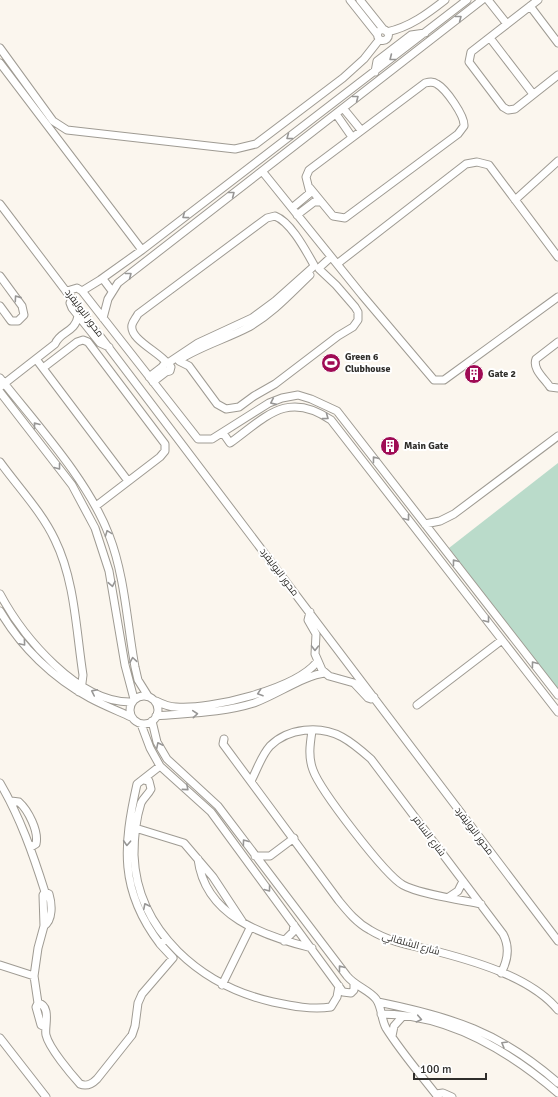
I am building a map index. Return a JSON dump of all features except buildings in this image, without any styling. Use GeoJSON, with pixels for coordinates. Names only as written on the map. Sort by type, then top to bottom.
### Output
{"type":"FeatureCollection","features":[{"type":"Feature","properties":{"kind":"street"},"geometry":{"type":"LineString","coordinates":[[350,0],[383,35],[395,38],[400,44]]}},
{"type":"Feature","properties":{"kind":"street"},"geometry":{"type":"LineString","coordinates":[[360,0],[383,35],[388,53]]}},
{"type":"Feature","properties":{"kind":"street"},"geometry":{"type":"LineString","coordinates":[[0,48],[53,121],[67,130],[235,149],[256,144],[347,74],[364,59],[383,35],[417,21],[445,0]]}},
{"type":"Feature","properties":{"kind":"street"},"geometry":{"type":"LineString","coordinates":[[82,291],[103,279],[142,250],[467,0]]}},
{"type":"Feature","properties":{"kind":"street"},"geometry":{"type":"LineString","coordinates":[[103,318],[106,304],[112,291],[118,284],[482,0]]}},
{"type":"Feature","properties":{"kind":"street"},"geometry":{"type":"LineString","coordinates":[[488,0],[507,24]]}},
{"type":"Feature","properties":{"kind":"street"},"geometry":{"type":"LineString","coordinates":[[538,0],[471,52],[469,58],[470,65],[505,109],[514,109],[558,74]]}},
{"type":"Feature","properties":{"kind":"street"},"geometry":{"type":"LineString","coordinates":[[530,6],[558,43]]}},
{"type":"Feature","properties":{"kind":"street"},"geometry":{"type":"LineString","coordinates":[[375,72],[377,61],[411,35],[425,33]]}},
{"type":"Feature","properties":{"kind":"street"},"geometry":{"type":"LineString","coordinates":[[490,38],[533,94]]}},
{"type":"Feature","properties":{"kind":"street"},"geometry":{"type":"LineString","coordinates":[[0,63],[142,250]]}},
{"type":"Feature","properties":{"kind":"street"},"geometry":{"type":"LineString","coordinates":[[429,82],[438,84],[462,115],[464,120],[464,126],[458,134],[349,216],[345,218],[337,218],[310,188],[306,178],[310,170],[361,130],[421,86],[429,82]]}},
{"type":"Feature","properties":{"kind":"street"},"geometry":{"type":"LineString","coordinates":[[343,108],[361,130]]}},
{"type":"Feature","properties":{"kind":"street"},"geometry":{"type":"LineString","coordinates":[[336,114],[352,137]]}},
{"type":"Feature","properties":{"kind":"street"},"geometry":{"type":"LineString","coordinates":[[515,200],[558,161]]}},
{"type":"Feature","properties":{"kind":"street"},"geometry":{"type":"LineString","coordinates":[[337,264],[466,164],[471,162],[489,165],[558,257]]}},
{"type":"Feature","properties":{"kind":"street"},"geometry":{"type":"LineString","coordinates":[[262,171],[330,256],[434,380],[444,380],[558,297]]}},
{"type":"Feature","properties":{"kind":"street"},"geometry":{"type":"LineString","coordinates":[[292,208],[310,193],[310,188]]}},
{"type":"Feature","properties":{"kind":"street"},"geometry":{"type":"LineString","coordinates":[[301,201],[306,207]]}},
{"type":"Feature","properties":{"kind":"street"},"geometry":{"type":"LineString","coordinates":[[297,215],[314,202],[322,202]]}},
{"type":"Feature","properties":{"kind":"street","name":"محور البوليفرد"},"geometry":{"type":"LineString","coordinates":[[0,204],[558,941]]}},
{"type":"Feature","properties":{"kind":"street"},"geometry":{"type":"LineString","coordinates":[[166,366],[160,356],[132,332],[133,322],[138,314],[267,218],[275,216],[285,222],[304,247],[316,268],[332,280],[355,307],[358,317],[353,327],[338,336],[275,384],[234,409],[226,409],[219,406],[189,366],[187,356]]}},
{"type":"Feature","properties":{"kind":"street"},"geometry":{"type":"LineString","coordinates":[[151,380],[166,366],[199,345],[254,321],[280,305],[316,268],[330,256]]}},
{"type":"Feature","properties":{"kind":"street"},"geometry":{"type":"LineString","coordinates":[[0,276],[22,306],[24,315],[18,321],[12,321],[0,306]]}},
{"type":"Feature","properties":{"kind":"street"},"geometry":{"type":"LineString","coordinates":[[103,279],[112,291]]}},
{"type":"Feature","properties":{"kind":"street"},"geometry":{"type":"LineString","coordinates":[[67,291],[77,288],[82,291],[198,439],[209,440],[223,433],[268,403],[282,398],[298,395],[324,404],[337,411],[558,695]]}},
{"type":"Feature","properties":{"kind":"street"},"geometry":{"type":"LineString","coordinates":[[72,298],[70,305],[78,316],[102,345],[110,348]]}},
{"type":"Feature","properties":{"kind":"street"},"geometry":{"type":"LineString","coordinates":[[65,337],[75,326],[78,316]]}},
{"type":"Feature","properties":{"kind":"street"},"geometry":{"type":"LineString","coordinates":[[89,330],[78,329],[65,337],[58,339],[55,344],[36,359],[1,383],[54,447],[96,506],[114,552],[138,680],[148,696],[156,702],[176,707],[202,706],[229,702],[275,687],[310,670],[317,662]]}},
{"type":"Feature","properties":{"kind":"street"},"geometry":{"type":"LineString","coordinates":[[43,368],[77,342],[83,340],[90,344],[165,444],[165,451],[163,454],[96,506]]}},
{"type":"Feature","properties":{"kind":"street"},"geometry":{"type":"LineString","coordinates":[[558,342],[534,362],[536,368],[550,387],[558,388]]}},
{"type":"Feature","properties":{"kind":"street"},"geometry":{"type":"LineString","coordinates":[[166,366],[187,356],[199,345]]}},
{"type":"Feature","properties":{"kind":"street"},"geometry":{"type":"LineString","coordinates":[[36,359],[128,481]]}},
{"type":"Feature","properties":{"kind":"street"},"geometry":{"type":"LineString","coordinates":[[179,361],[189,366]]}},
{"type":"Feature","properties":{"kind":"street"},"geometry":{"type":"LineString","coordinates":[[0,392],[72,485],[95,528],[109,571],[132,700],[129,708],[131,718]]}},
{"type":"Feature","properties":{"kind":"street"},"geometry":{"type":"LineString","coordinates":[[223,433],[230,443],[270,413],[286,406],[298,406],[316,410],[330,420],[558,712]]}},
{"type":"Feature","properties":{"kind":"street"},"geometry":{"type":"LineString","coordinates":[[425,524],[440,521],[454,514],[558,436]]}},
{"type":"Feature","properties":{"kind":"street"},"geometry":{"type":"LineString","coordinates":[[0,462],[48,527],[60,550],[72,600],[82,675],[80,689]]}},
{"type":"Feature","properties":{"kind":"street"},"geometry":{"type":"LineString","coordinates":[[0,594],[16,620],[34,644],[80,689],[115,701],[132,700],[140,695],[148,696]]}},
{"type":"Feature","properties":{"kind":"street"},"geometry":{"type":"LineString","coordinates":[[0,611],[19,638],[36,657],[80,689],[141,724],[150,748],[160,766],[211,812],[339,986],[344,992],[351,993],[354,990],[354,984]]}},
{"type":"Feature","properties":{"kind":"street"},"geometry":{"type":"LineString","coordinates":[[310,612],[307,618],[316,634],[315,654],[317,662],[325,673]]}},
{"type":"Feature","properties":{"kind":"street"},"geometry":{"type":"LineString","coordinates":[[417,705],[502,640]]}},
{"type":"Feature","properties":{"kind":"street"},"geometry":{"type":"LineString","coordinates":[[141,724],[154,719],[217,712],[242,706],[273,696],[313,675],[325,673],[354,683],[368,698],[371,699],[374,697]]}},
{"type":"Feature","properties":{"kind":"street"},"geometry":{"type":"LineString","coordinates":[[156,702],[158,709],[154,719],[157,742],[167,759],[218,806],[266,872],[354,984],[372,995],[378,1002],[384,1023],[392,1036],[437,1096],[443,1093],[452,1097]]}},
{"type":"Feature","properties":{"kind":"street"},"geometry":{"type":"LineString","coordinates":[[251,781],[264,755],[278,739],[292,732],[312,730],[310,759],[316,778],[386,870],[397,881],[409,888],[481,904]]}},
{"type":"Feature","properties":{"kind":"street","name":"شارع السامر"},"geometry":{"type":"LineString","coordinates":[[312,730],[324,731],[340,736],[371,760],[503,934],[507,943],[508,957],[501,973]]}},
{"type":"Feature","properties":{"kind":"street","name":"شارع الشلقاني"},"geometry":{"type":"LineString","coordinates":[[224,739],[223,744],[348,912],[369,930],[394,942],[451,955],[501,973],[538,991],[558,1010]]}},
{"type":"Feature","properties":{"kind":"street"},"geometry":{"type":"LineString","coordinates":[[160,766],[137,784],[138,791],[128,826],[126,855],[133,892],[142,916],[163,942],[222,985],[263,1000],[312,1008],[331,1007],[337,997],[339,986]]}},
{"type":"Feature","properties":{"kind":"street"},"geometry":{"type":"LineString","coordinates":[[0,783],[11,801],[31,847],[45,892],[49,894],[51,907],[49,919],[44,926],[38,948],[34,976],[38,1003],[42,1005],[47,1016],[48,1024],[45,1027],[49,1043],[77,1080],[84,1085],[94,1082],[132,1035],[140,999],[173,958],[163,942],[144,902],[136,880],[134,847],[136,828],[141,804],[146,795],[152,789],[148,781],[144,780]]}},
{"type":"Feature","properties":{"kind":"street"},"geometry":{"type":"LineString","coordinates":[[138,791],[141,794],[146,795]]}},
{"type":"Feature","properties":{"kind":"street"},"geometry":{"type":"LineString","coordinates":[[128,826],[184,843],[230,900],[242,921]]}},
{"type":"Feature","properties":{"kind":"street"},"geometry":{"type":"LineString","coordinates":[[255,856],[270,856],[294,838]]}},
{"type":"Feature","properties":{"kind":"street"},"geometry":{"type":"LineString","coordinates":[[266,872],[270,856]]}},
{"type":"Feature","properties":{"kind":"street"},"geometry":{"type":"LineString","coordinates":[[198,859],[202,879],[211,895],[224,908],[250,928],[284,941],[312,948]]}},
{"type":"Feature","properties":{"kind":"street"},"geometry":{"type":"LineString","coordinates":[[449,897],[458,891],[463,881]]}},
{"type":"Feature","properties":{"kind":"street"},"geometry":{"type":"LineString","coordinates":[[284,941],[293,932],[294,925]]}},
{"type":"Feature","properties":{"kind":"street"},"geometry":{"type":"LineString","coordinates":[[222,985],[250,928]]}},
{"type":"Feature","properties":{"kind":"street"},"geometry":{"type":"LineString","coordinates":[[0,965],[34,976]]}},
{"type":"Feature","properties":{"kind":"street"},"geometry":{"type":"LineString","coordinates":[[378,1002],[429,1013],[462,1024],[502,1042],[539,1073],[558,1093]]}},
{"type":"Feature","properties":{"kind":"street"},"geometry":{"type":"LineString","coordinates":[[381,1014],[403,1016],[450,1028],[477,1038],[558,1083]]}},
{"type":"Feature","properties":{"kind":"street"},"geometry":{"type":"LineString","coordinates":[[392,1036],[394,1026],[403,1016]]}},
{"type":"Feature","properties":{"kind":"street"},"geometry":{"type":"LineString","coordinates":[[0,1038],[46,1097]]}},
{"type":"Feature","properties":{"kind":"green space"},"geometry":{"type":"Polygon","coordinates":[[[558,463],[558,690],[449,548],[558,463]]]}},
{"type":"Feature","properties":{"kind":"place","name":"Green 6 Clubhouse"},"geometry":{"type":"Point","coordinates":[331,363]}},
{"type":"Feature","properties":{"kind":"place","name":"Gate 2"},"geometry":{"type":"Point","coordinates":[474,374]}},
{"type":"Feature","properties":{"kind":"place","name":"Main Gate"},"geometry":{"type":"Point","coordinates":[390,446]}}]}
